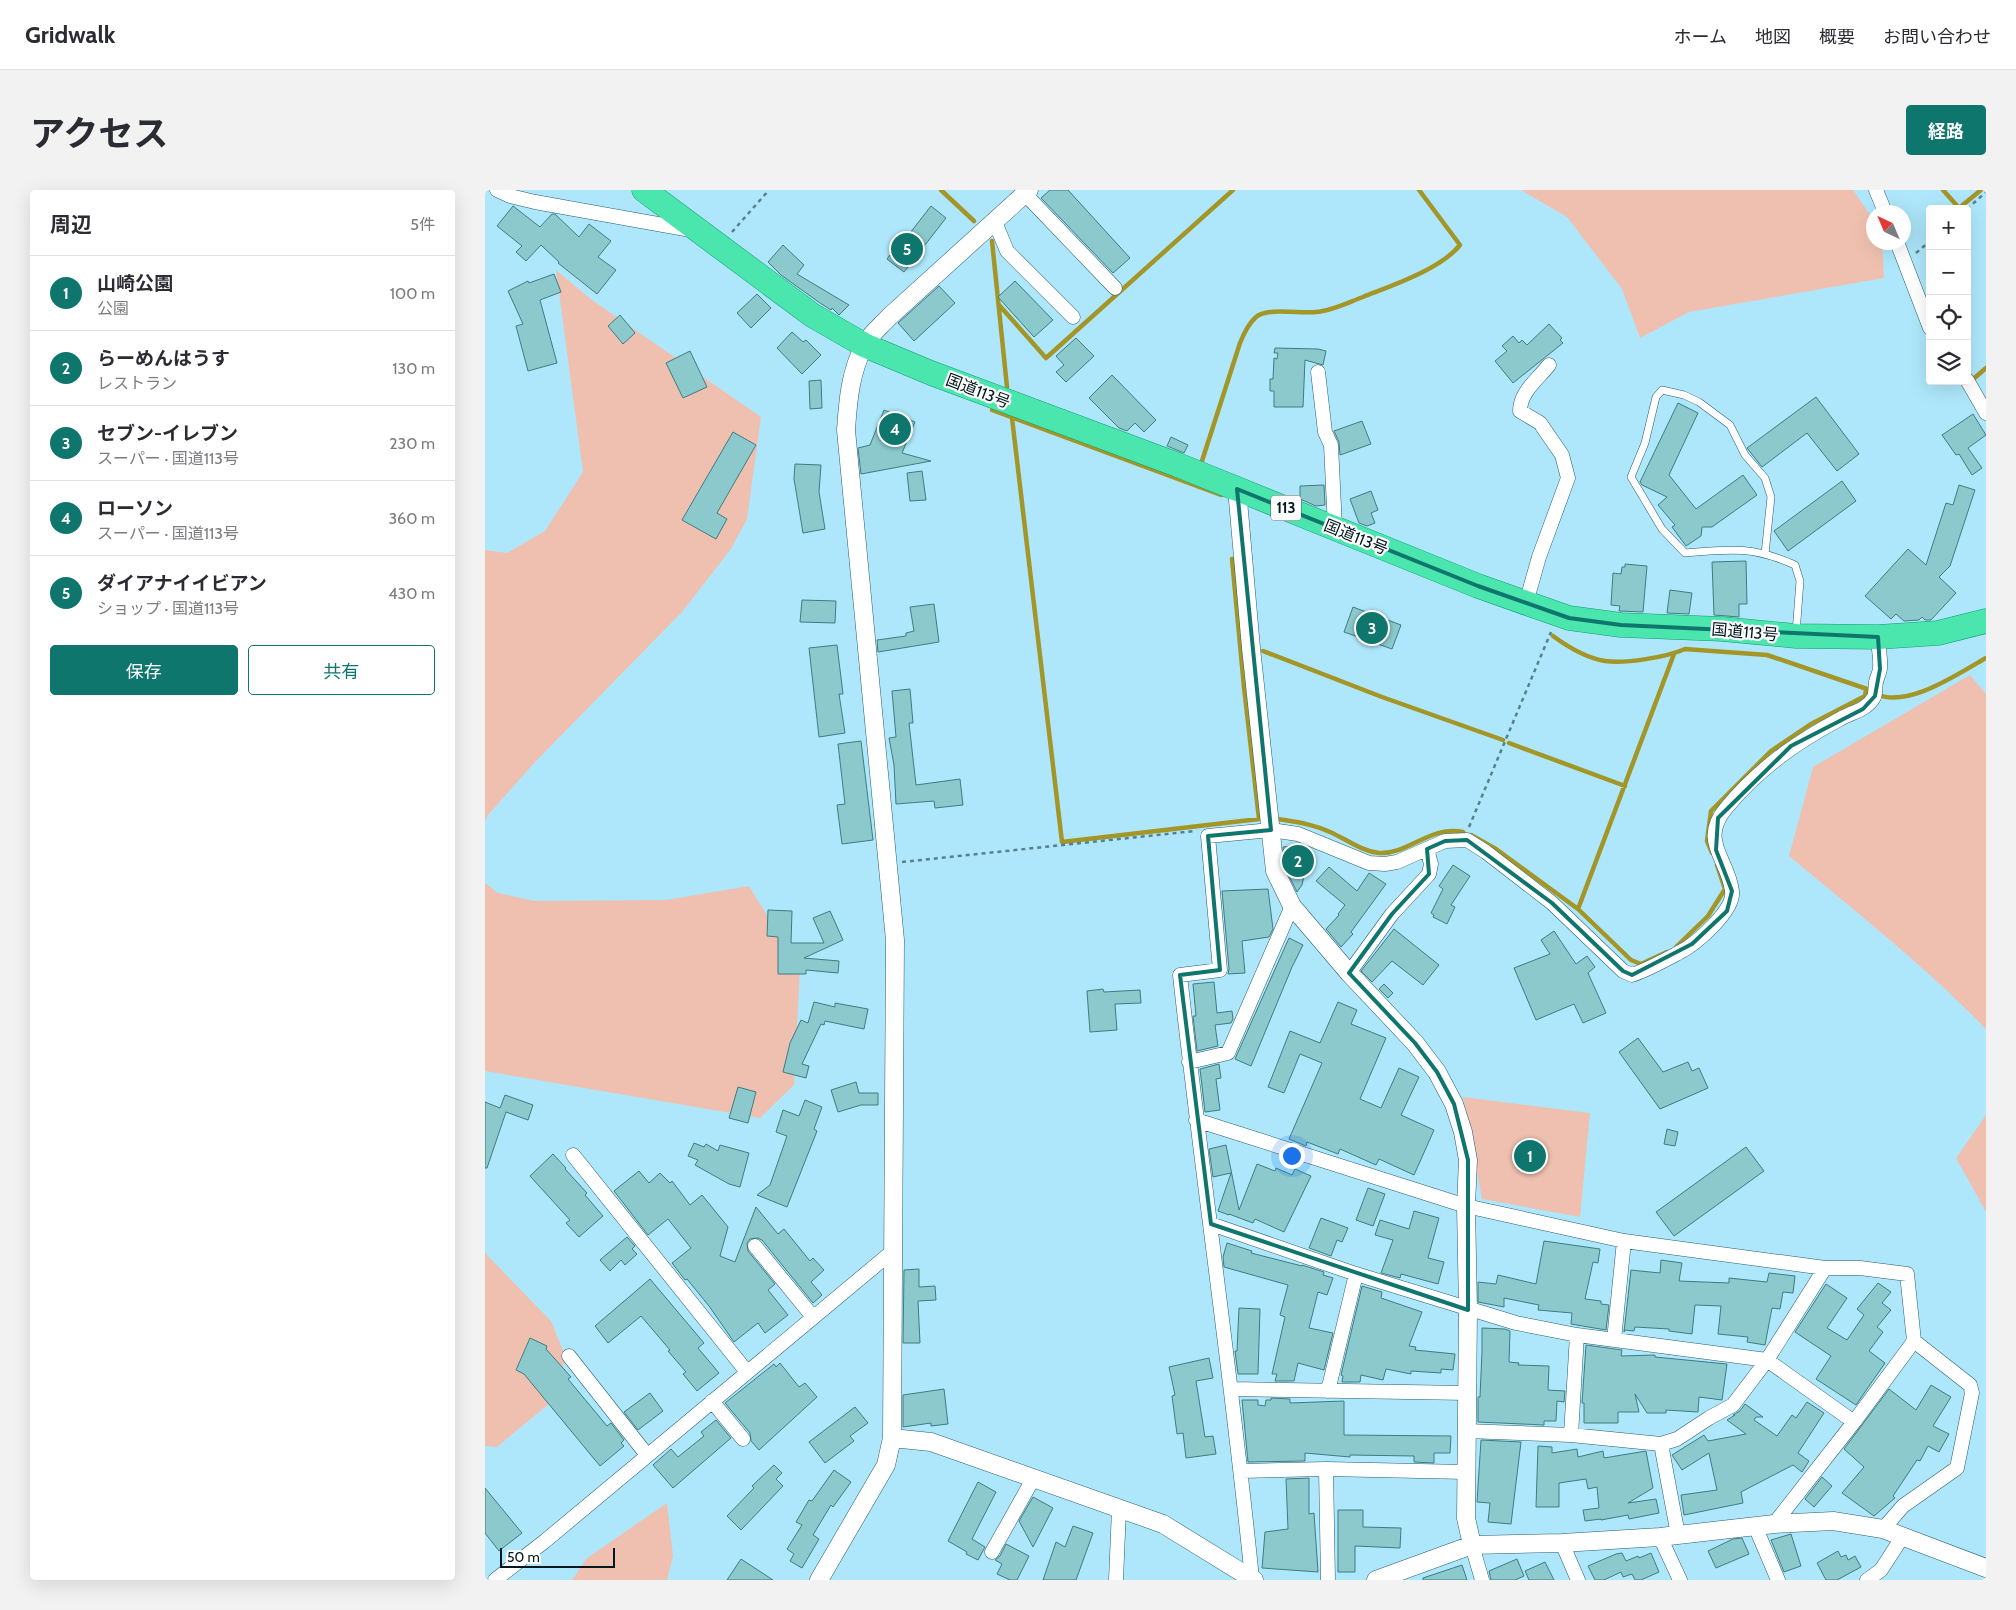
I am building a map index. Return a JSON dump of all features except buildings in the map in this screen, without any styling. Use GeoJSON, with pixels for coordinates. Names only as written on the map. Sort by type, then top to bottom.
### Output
{"type":"FeatureCollection","features":[{"type":"Feature","properties":{"kind":"highway","name":"国道113号"},"geometry":{"type":"LineString","coordinates":[[644,190],[812,315],[864,345],[931,373],[1237,489],[1416,562],[1569,618],[1621,625],[1722,629],[1796,636],[1878,637],[1938,633],[1986,621]]}},
{"type":"Feature","properties":{"kind":"street"},"geometry":{"type":"LineString","coordinates":[[497,190],[510,196],[535,202],[699,231]]}},
{"type":"Feature","properties":{"kind":"street"},"geometry":{"type":"LineString","coordinates":[[1876,190],[1882,205]]}},
{"type":"Feature","properties":{"kind":"street"},"geometry":{"type":"LineString","coordinates":[[819,1580],[885,1465],[892,1438],[895,940],[846,430],[849,388],[864,345],[889,317],[1027,192],[1115,288]]}},
{"type":"Feature","properties":{"kind":"street"},"geometry":{"type":"LineString","coordinates":[[995,222],[1007,251],[1073,317]]}},
{"type":"Feature","properties":{"kind":"street"},"geometry":{"type":"LineString","coordinates":[[1900,250],[1926,318]]}},
{"type":"Feature","properties":{"kind":"street"},"geometry":{"type":"LineString","coordinates":[[1526,603],[1539,557],[1568,478],[1562,455],[1540,423],[1520,411],[1520,402],[1528,389],[1549,364]]}},
{"type":"Feature","properties":{"kind":"street"},"geometry":{"type":"LineString","coordinates":[[1318,372],[1325,432],[1331,445],[1335,528]]}},
{"type":"Feature","properties":{"kind":"street"},"geometry":{"type":"LineString","coordinates":[[1970,385],[1986,413]]}},
{"type":"Feature","properties":{"kind":"street"},"geometry":{"type":"LineString","coordinates":[[1237,489],[1251,648],[1275,871],[1292,906],[1349,973],[1415,1043],[1437,1072],[1454,1104],[1463,1132],[1468,1160],[1466,1206],[1468,1310],[1465,1472],[1467,1518],[1482,1580]]}},
{"type":"Feature","properties":{"kind":"street"},"geometry":{"type":"LineString","coordinates":[[1253,1579],[1180,976],[1220,970],[1208,836],[1271,830],[1298,834],[1369,863],[1385,864],[1397,862],[1445,841],[1467,840],[1487,852],[1552,903],[1623,970],[1632,975],[1692,944],[1727,911],[1731,902],[1732,891],[1716,850],[1715,831],[1717,818],[1757,775],[1791,746],[1842,717],[1863,709],[1875,696],[1876,682],[1880,669],[1878,637]]}},
{"type":"Feature","properties":{"kind":"street"},"geometry":{"type":"LineString","coordinates":[[1349,973],[1392,914],[1429,874],[1431,864],[1427,849]]}},
{"type":"Feature","properties":{"kind":"street"},"geometry":{"type":"LineString","coordinates":[[1189,1062],[1227,1053],[1292,906]]}},
{"type":"Feature","properties":{"kind":"street"},"geometry":{"type":"LineString","coordinates":[[1196,1120],[1466,1206],[1624,1240],[1825,1268],[1860,1268],[1907,1274],[1914,1341],[1854,1422],[1773,1524]]}},
{"type":"Feature","properties":{"kind":"street"},"geometry":{"type":"LineString","coordinates":[[573,1156],[747,1372]]}},
{"type":"Feature","properties":{"kind":"street"},"geometry":{"type":"LineString","coordinates":[[1211,1224],[1356,1274],[1468,1310],[1516,1323],[1577,1335],[1767,1360],[1854,1422]]}},
{"type":"Feature","properties":{"kind":"street"},"geometry":{"type":"LineString","coordinates":[[1613,1340],[1624,1240]]}},
{"type":"Feature","properties":{"kind":"street"},"geometry":{"type":"LineString","coordinates":[[755,1246],[813,1317]]}},
{"type":"Feature","properties":{"kind":"street"},"geometry":{"type":"LineString","coordinates":[[495,1580],[545,1541],[893,1251]]}},
{"type":"Feature","properties":{"kind":"street"},"geometry":{"type":"LineString","coordinates":[[1466,1431],[1571,1435],[1661,1444],[1677,1439],[1733,1405],[1767,1360],[1825,1268]]}},
{"type":"Feature","properties":{"kind":"street"},"geometry":{"type":"LineString","coordinates":[[1328,1391],[1356,1274]]}},
{"type":"Feature","properties":{"kind":"street"},"geometry":{"type":"LineString","coordinates":[[1571,1435],[1577,1335]]}},
{"type":"Feature","properties":{"kind":"street"},"geometry":{"type":"LineString","coordinates":[[1883,1529],[1903,1506],[1957,1468],[1973,1393],[1970,1385],[1914,1341]]}},
{"type":"Feature","properties":{"kind":"street"},"geometry":{"type":"LineString","coordinates":[[569,1356],[647,1455]]}},
{"type":"Feature","properties":{"kind":"street"},"geometry":{"type":"LineString","coordinates":[[1231,1389],[1467,1393]]}},
{"type":"Feature","properties":{"kind":"street"},"geometry":{"type":"LineString","coordinates":[[712,1401],[743,1439]]}},
{"type":"Feature","properties":{"kind":"street"},"geometry":{"type":"LineString","coordinates":[[892,1438],[931,1442],[1163,1524],[1253,1579]]}},
{"type":"Feature","properties":{"kind":"street"},"geometry":{"type":"LineString","coordinates":[[1661,1444],[1678,1534]]}},
{"type":"Feature","properties":{"kind":"street"},"geometry":{"type":"LineString","coordinates":[[1241,1471],[1326,1469],[1465,1472]]}},
{"type":"Feature","properties":{"kind":"street"},"geometry":{"type":"LineString","coordinates":[[1326,1469],[1328,1580]]}},
{"type":"Feature","properties":{"kind":"street"},"geometry":{"type":"LineString","coordinates":[[992,1552],[1033,1478]]}},
{"type":"Feature","properties":{"kind":"street"},"geometry":{"type":"LineString","coordinates":[[1116,1580],[1119,1509]]}},
{"type":"Feature","properties":{"kind":"street"},"geometry":{"type":"LineString","coordinates":[[1376,1580],[1472,1544],[1562,1543],[1660,1537],[1773,1524],[1833,1521],[1883,1529],[1986,1568]]}},
{"type":"Feature","properties":{"kind":"street"},"geometry":{"type":"LineString","coordinates":[[1755,1526],[1778,1580]]}},
{"type":"Feature","properties":{"kind":"street"},"geometry":{"type":"LineString","coordinates":[[1867,1580],[1881,1570],[1903,1536]]}},
{"type":"Feature","properties":{"kind":"street"},"geometry":{"type":"LineString","coordinates":[[1660,1537],[1680,1580]]}},
{"type":"Feature","properties":{"kind":"street"},"geometry":{"type":"LineString","coordinates":[[1562,1543],[1578,1580]]}},
{"type":"Feature","properties":{"kind":"lane"},"geometry":{"type":"LineString","coordinates":[[1765,554],[1771,497],[1765,478],[1745,455],[1730,425],[1699,402],[1684,395],[1662,390],[1655,397],[1645,443],[1631,477],[1662,529],[1685,553],[1724,549],[1750,550],[1795,565],[1800,581],[1796,636]]}},
{"type":"Feature","properties":{"kind":"path"},"geometry":{"type":"LineString","coordinates":[[720,246],[769,190]]}},
{"type":"Feature","properties":{"kind":"path"},"geometry":{"type":"LineString","coordinates":[[1971,205],[1986,192]]}},
{"type":"Feature","properties":{"kind":"path"},"geometry":{"type":"LineString","coordinates":[[1467,840],[1467,831],[1558,614]]}},
{"type":"Feature","properties":{"kind":"path"},"geometry":{"type":"LineString","coordinates":[[888,863],[1194,831],[1208,836]]}},
{"type":"Feature","properties":{"kind":"highlighted area"},"geometry":{"type":"Polygon","coordinates":[[[1237,489],[1478,586],[1569,618],[1621,625],[1878,637],[1880,669],[1875,696],[1863,709],[1791,746],[1718,818],[1716,850],[1732,891],[1727,911],[1692,944],[1643,971],[1632,975],[1623,971],[1552,903],[1467,840],[1445,841],[1427,849],[1429,874],[1392,914],[1349,973],[1415,1043],[1437,1072],[1454,1104],[1468,1160],[1468,1310],[1211,1224],[1180,975],[1220,970],[1208,836],[1271,830],[1237,489]]]}},
{"type":"Feature","properties":{"kind":"shaded area"},"geometry":{"type":"Polygon","coordinates":[[[1521,190],[1853,190],[1866,209],[1866,250],[1882,250],[1884,278],[1689,312],[1640,338],[1622,289],[1567,217],[1521,190]]]}},
{"type":"Feature","properties":{"kind":"shaded area"},"geometry":{"type":"Polygon","coordinates":[[[556,270],[592,300],[761,417],[747,519],[731,549],[682,612],[534,763],[488,815],[485,821],[485,550],[507,553],[545,531],[583,472],[556,270]]]}},
{"type":"Feature","properties":{"kind":"shaded area"},"geometry":{"type":"Polygon","coordinates":[[[1970,675],[1986,694],[1986,1029],[1915,961],[1789,856],[1813,767],[1970,675]]]}},
{"type":"Feature","properties":{"kind":"shaded area"},"geometry":{"type":"Polygon","coordinates":[[[485,883],[498,893],[535,901],[666,900],[749,886],[800,969],[794,1085],[760,1118],[485,1071],[485,883]]]}},
{"type":"Feature","properties":{"kind":"shaded area"},"geometry":{"type":"Polygon","coordinates":[[[1463,1097],[1590,1113],[1580,1217],[1482,1199],[1463,1097]]]}},
{"type":"Feature","properties":{"kind":"shaded area"},"geometry":{"type":"Polygon","coordinates":[[[1986,1115],[1986,1212],[1956,1158],[1986,1115]]]}},
{"type":"Feature","properties":{"kind":"shaded area"},"geometry":{"type":"Polygon","coordinates":[[[485,1253],[551,1321],[566,1358],[550,1403],[497,1447],[485,1446],[485,1253]]]}},
{"type":"Feature","properties":{"kind":"shaded area"},"geometry":{"type":"Polygon","coordinates":[[[667,1503],[673,1556],[667,1580],[572,1580],[587,1558],[667,1503]]]}},
{"type":"Feature","properties":{"kind":"waterway"},"geometry":{"type":"LineString","coordinates":[[941,190],[974,221]]}},
{"type":"Feature","properties":{"kind":"waterway"},"geometry":{"type":"LineString","coordinates":[[999,305],[1046,358],[1233,190]]}},
{"type":"Feature","properties":{"kind":"waterway"},"geometry":{"type":"LineString","coordinates":[[1202,461],[1240,343],[1256,317],[1268,312],[1316,312],[1334,308],[1416,276],[1441,262],[1460,245],[1419,190]]}},
{"type":"Feature","properties":{"kind":"waterway"},"geometry":{"type":"LineString","coordinates":[[1943,190],[1959,208],[1981,190]]}},
{"type":"Feature","properties":{"kind":"waterway"},"geometry":{"type":"LineString","coordinates":[[992,241],[1007,387]]}},
{"type":"Feature","properties":{"kind":"waterway"},"geometry":{"type":"LineString","coordinates":[[1971,381],[1986,368]]}},
{"type":"Feature","properties":{"kind":"waterway"},"geometry":{"type":"LineString","coordinates":[[992,410],[1221,495]]}},
{"type":"Feature","properties":{"kind":"waterway"},"geometry":{"type":"LineString","coordinates":[[1012,418],[1062,842],[1259,819],[1232,559]]}},
{"type":"Feature","properties":{"kind":"waterway"},"geometry":{"type":"LineString","coordinates":[[1553,636],[1577,652],[1613,662],[1646,659],[1668,655],[1685,649],[1767,655],[1867,689]]}},
{"type":"Feature","properties":{"kind":"waterway"},"geometry":{"type":"LineString","coordinates":[[1263,651],[1382,697],[1503,740]]}},
{"type":"Feature","properties":{"kind":"waterway"},"geometry":{"type":"LineString","coordinates":[[1578,909],[1674,654]]}},
{"type":"Feature","properties":{"kind":"waterway"},"geometry":{"type":"LineString","coordinates":[[1876,694],[1889,697],[1903,697],[1918,693],[1948,680],[1986,658]]}},
{"type":"Feature","properties":{"kind":"waterway"},"geometry":{"type":"LineString","coordinates":[[1712,853],[1707,841],[1711,811],[1771,751],[1811,724],[1865,696],[1866,689]]}},
{"type":"Feature","properties":{"kind":"waterway"},"geometry":{"type":"LineString","coordinates":[[1509,743],[1625,786]]}},
{"type":"Feature","properties":{"kind":"waterway"},"geometry":{"type":"LineString","coordinates":[[1278,819],[1324,829],[1360,847],[1379,853],[1400,850],[1440,833],[1451,831],[1463,832]]}},
{"type":"Feature","properties":{"kind":"waterway"},"geometry":{"type":"LineString","coordinates":[[1471,835],[1496,849],[1578,909],[1631,960],[1641,964],[1667,952]]}},
{"type":"Feature","properties":{"kind":"waterway"},"geometry":{"type":"LineString","coordinates":[[1676,947],[1708,916],[1725,889],[1717,865]]}},
{"type":"Feature","properties":{"kind":"place","name":"ダイアナイイビアン"},"geometry":{"type":"Point","coordinates":[907,249]}},
{"type":"Feature","properties":{"kind":"place","name":"ローソン"},"geometry":{"type":"Point","coordinates":[895,429]}},
{"type":"Feature","properties":{"kind":"place","name":"セブン-イレブン"},"geometry":{"type":"Point","coordinates":[1372,628]}},
{"type":"Feature","properties":{"kind":"place","name":"らーめんはうす"},"geometry":{"type":"Point","coordinates":[1298,861]}},
{"type":"Feature","properties":{"kind":"place","name":"山崎公園"},"geometry":{"type":"Point","coordinates":[1530,1156]}}]}
